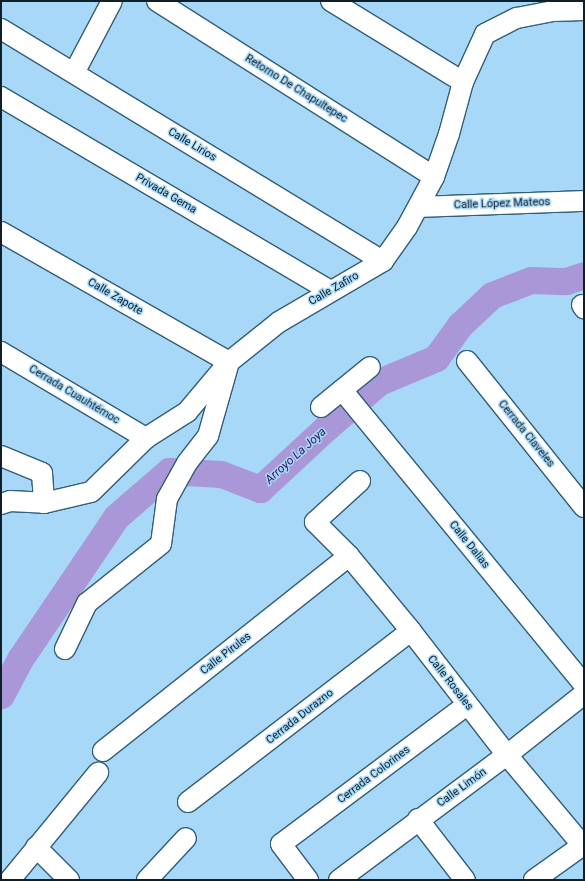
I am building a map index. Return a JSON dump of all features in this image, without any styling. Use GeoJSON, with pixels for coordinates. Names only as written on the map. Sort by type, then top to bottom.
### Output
{"type":"FeatureCollection","features":[{"type":"Feature","properties":{"kind":"street"},"geometry":{"type":"LineString","coordinates":[[74,73],[112,1]]}},
{"type":"Feature","properties":{"kind":"street","name":"Retorno De Chapultepec"},"geometry":{"type":"LineString","coordinates":[[157,1],[434,176]]}},
{"type":"Feature","properties":{"kind":"street"},"geometry":{"type":"LineString","coordinates":[[331,1],[463,82]]}},
{"type":"Feature","properties":{"kind":"street","name":"Calle Zafiro"},"geometry":{"type":"LineString","coordinates":[[1,504],[10,501],[44,503],[91,492],[146,438],[187,412],[229,362],[279,322],[383,261],[420,206],[434,176],[449,134],[463,82],[485,34],[546,6],[584,10]]}},
{"type":"Feature","properties":{"kind":"street","name":"Calle Lirios"},"geometry":{"type":"LineString","coordinates":[[1,29],[383,261]]}},
{"type":"Feature","properties":{"kind":"street","name":"Privada Gema"},"geometry":{"type":"LineString","coordinates":[[1,97],[330,291]]}},
{"type":"Feature","properties":{"kind":"street","name":"Calle López Mateos"},"geometry":{"type":"LineString","coordinates":[[420,206],[584,201]]}},
{"type":"Feature","properties":{"kind":"street","name":"Calle Zapote"},"geometry":{"type":"LineString","coordinates":[[1,232],[229,362]]}},
{"type":"Feature","properties":{"kind":"street","name":"Cerrada Cuauhtémoc"},"geometry":{"type":"LineString","coordinates":[[1,352],[146,438]]}},
{"type":"Feature","properties":{"kind":"street","name":"Cerrada Claveles"},"geometry":{"type":"LineString","coordinates":[[467,361],[584,507]]}},
{"type":"Feature","properties":{"kind":"street"},"geometry":{"type":"LineString","coordinates":[[66,649],[87,603],[161,544],[167,499],[187,463],[208,436],[229,362]]}},
{"type":"Feature","properties":{"kind":"street"},"geometry":{"type":"LineString","coordinates":[[321,407],[348,397],[370,367]]}},
{"type":"Feature","properties":{"kind":"street","name":"Calle Dalias"},"geometry":{"type":"LineString","coordinates":[[348,397],[584,685]]}},
{"type":"Feature","properties":{"kind":"street"},"geometry":{"type":"LineString","coordinates":[[1,456],[42,473],[44,503]]}},
{"type":"Feature","properties":{"kind":"street","name":"Calle Rosales"},"geometry":{"type":"LineString","coordinates":[[360,481],[315,522],[349,556],[411,631],[506,755],[583,846]]}},
{"type":"Feature","properties":{"kind":"street","name":"Calle Pirules"},"geometry":{"type":"LineString","coordinates":[[104,751],[349,556]]}},
{"type":"Feature","properties":{"kind":"street","name":"Cerrada Durazno"},"geometry":{"type":"LineString","coordinates":[[188,802],[411,631]]}},
{"type":"Feature","properties":{"kind":"street","name":"Calle Limón"},"geometry":{"type":"LineString","coordinates":[[339,880],[418,819],[506,755],[584,694]]}},
{"type":"Feature","properties":{"kind":"street","name":"Cerrada Colorines"},"geometry":{"type":"LineString","coordinates":[[308,880],[280,844],[467,706]]}},
{"type":"Feature","properties":{"kind":"street"},"geometry":{"type":"LineString","coordinates":[[10,880],[98,773]]}},
{"type":"Feature","properties":{"kind":"street"},"geometry":{"type":"LineString","coordinates":[[418,819],[465,880]]}},
{"type":"Feature","properties":{"kind":"street"},"geometry":{"type":"LineString","coordinates":[[148,880],[186,838]]}},
{"type":"Feature","properties":{"kind":"street"},"geometry":{"type":"LineString","coordinates":[[534,880],[583,846]]}},
{"type":"Feature","properties":{"kind":"street"},"geometry":{"type":"LineString","coordinates":[[36,848],[70,880]]}},
{"type":"Feature","properties":{"kind":"waterway","name":"Arroyo La Joya"},"geometry":{"type":"LineString","coordinates":[[1,695],[20,659],[116,517],[169,471],[221,474],[260,489],[327,427],[379,382],[436,358],[460,325],[492,295],[531,280],[566,281],[584,275]]}}]}
